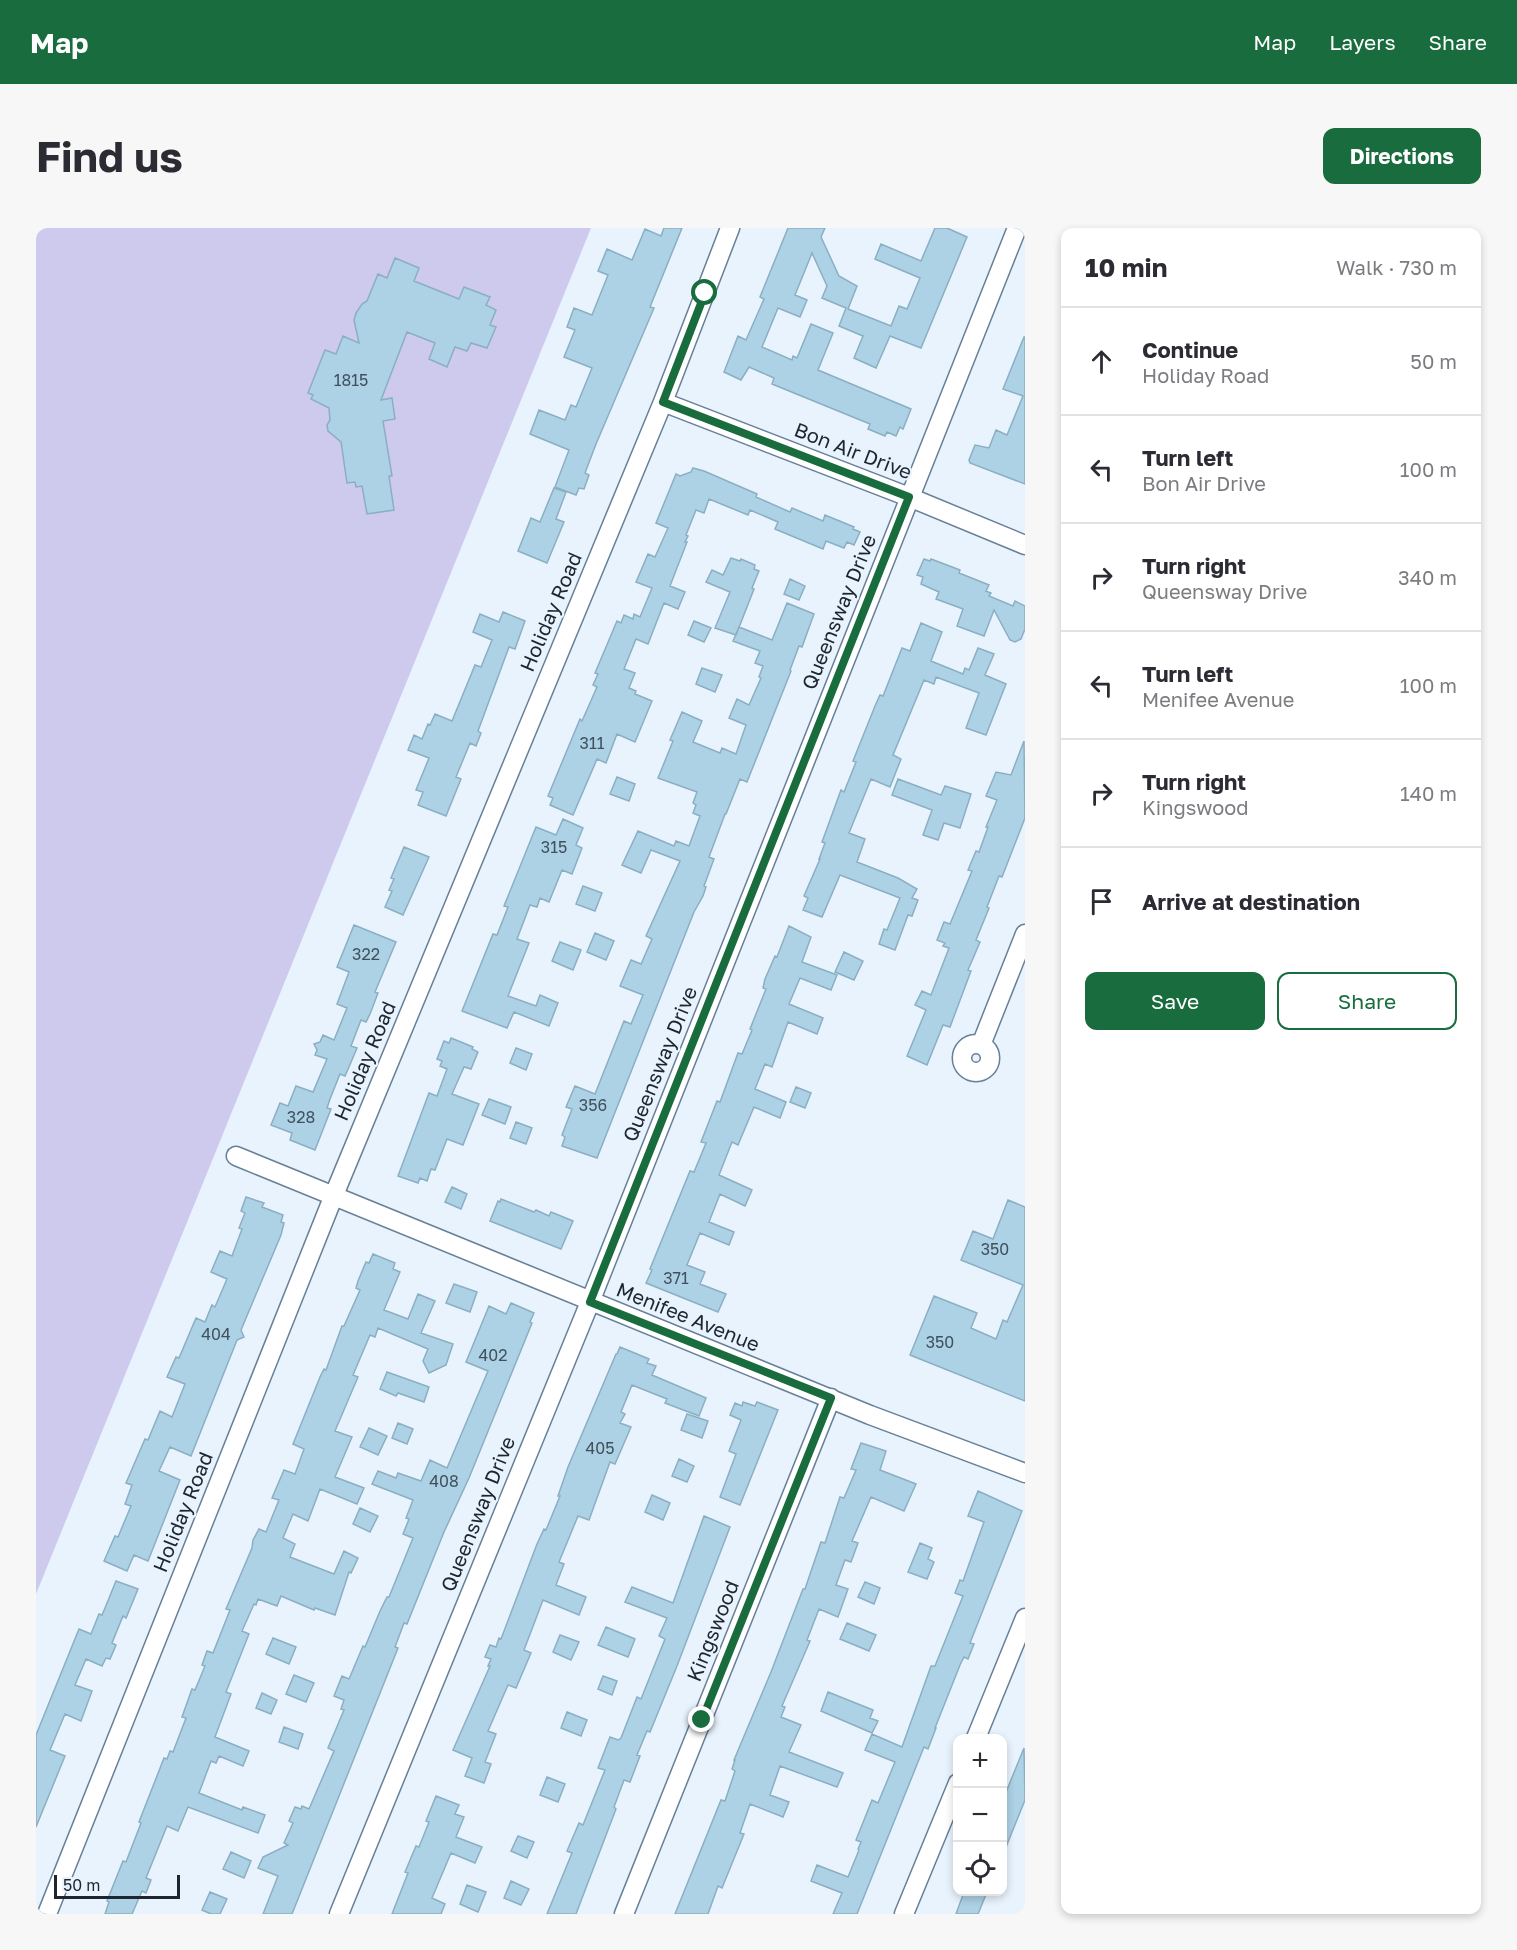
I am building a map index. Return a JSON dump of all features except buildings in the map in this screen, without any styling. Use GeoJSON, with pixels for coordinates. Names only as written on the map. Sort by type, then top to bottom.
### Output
{"type":"FeatureCollection","features":[{"type":"Feature","properties":{"kind":"street","name":"Holiday Road"},"geometry":{"type":"LineString","coordinates":[[47,1914],[334,1195],[663,402],[730,228]]}},
{"type":"Feature","properties":{"kind":"street","name":"Queensway Drive"},"geometry":{"type":"LineString","coordinates":[[339,1914],[590,1302],[1017,228]]}},
{"type":"Feature","properties":{"kind":"street","name":"Bon Air Drive"},"geometry":{"type":"LineString","coordinates":[[663,402],[1025,544]]}},
{"type":"Feature","properties":{"kind":"street"},"geometry":{"type":"LineString","coordinates":[[981,1045],[1025,934]]}},
{"type":"Feature","properties":{"kind":"street","name":"Menifee Avenue"},"geometry":{"type":"LineString","coordinates":[[236,1156],[870,1415],[1025,1473]]}},
{"type":"Feature","properties":{"kind":"street","name":"Kingswood"},"geometry":{"type":"LineString","coordinates":[[624,1914],[831,1398]]}},
{"type":"Feature","properties":{"kind":"street"},"geometry":{"type":"LineString","coordinates":[[978,1734],[1025,1618]]}},
{"type":"Feature","properties":{"kind":"street"},"geometry":{"type":"LineString","coordinates":[[904,1914],[955,1788]]}},
{"type":"Feature","properties":{"kind":"shaded area"},"geometry":{"type":"Polygon","coordinates":[[[36,228],[591,228],[36,1594],[36,228]]]}},
{"type":"Feature","properties":{"kind":"route"},"geometry":{"type":"LineString","coordinates":[[702,1720],[831,1398],[590,1302],[909,497],[663,402],[705,293]]}}]}
